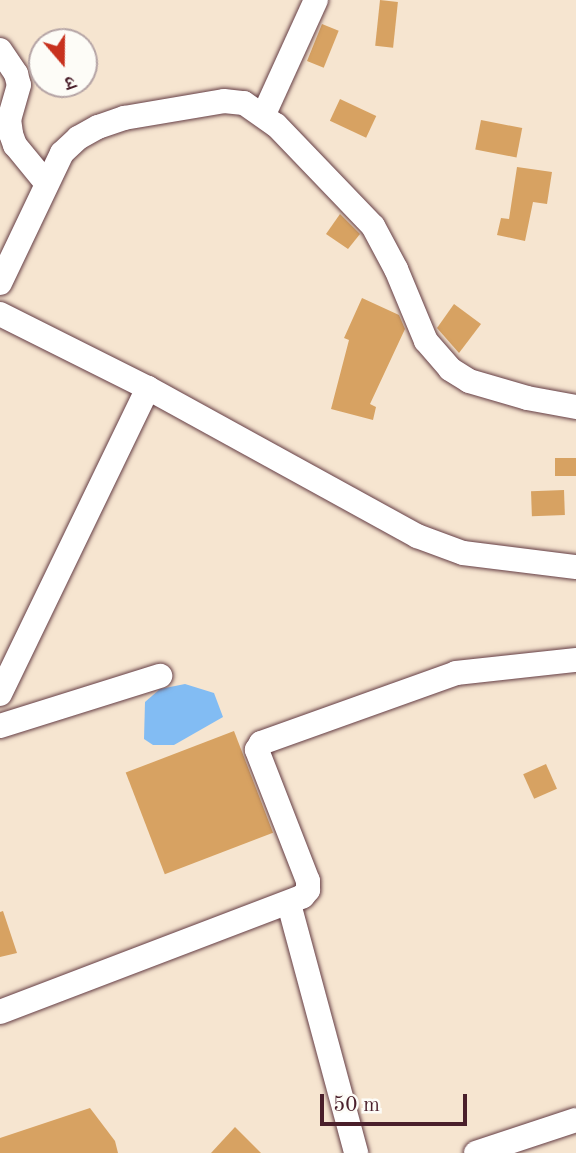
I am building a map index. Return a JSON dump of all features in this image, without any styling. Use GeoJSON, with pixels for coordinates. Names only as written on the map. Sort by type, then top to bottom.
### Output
{"type":"FeatureCollection","features":[{"type":"Feature","properties":{"kind":"street"},"geometry":{"type":"LineString","coordinates":[[264,114],[316,0]]}},
{"type":"Feature","properties":{"kind":"street"},"geometry":{"type":"LineString","coordinates":[[0,50],[16,74],[19,85],[9,118],[11,134],[15,145],[47,184]]}},
{"type":"Feature","properties":{"kind":"street"},"geometry":{"type":"LineString","coordinates":[[0,283],[62,153],[78,138],[97,127],[124,118],[224,101],[244,103],[264,114],[373,226],[396,268],[426,341],[450,369],[470,381],[527,398],[576,407]]}},
{"type":"Feature","properties":{"kind":"street"},"geometry":{"type":"LineString","coordinates":[[0,314],[148,388],[417,536],[463,553],[576,567]]}},
{"type":"Feature","properties":{"kind":"street"},"geometry":{"type":"LineString","coordinates":[[0,694],[148,388]]}},
{"type":"Feature","properties":{"kind":"street"},"geometry":{"type":"LineString","coordinates":[[0,1012],[289,904],[303,896],[308,890],[308,881],[257,750],[258,745],[456,673],[576,660]]}},
{"type":"Feature","properties":{"kind":"street"},"geometry":{"type":"LineString","coordinates":[[0,726],[160,676]]}},
{"type":"Feature","properties":{"kind":"street"},"geometry":{"type":"LineString","coordinates":[[289,904],[356,1153]]}},
{"type":"Feature","properties":{"kind":"street"},"geometry":{"type":"LineString","coordinates":[[476,1153],[576,1119]]}},
{"type":"Feature","properties":{"kind":"water"},"geometry":{"type":"Polygon","coordinates":[[[185,684],[214,693],[223,717],[174,745],[153,745],[144,739],[145,702],[160,689],[185,684]]]}},
{"type":"Feature","properties":{"kind":"building"},"geometry":{"type":"Polygon","coordinates":[[[380,0],[398,2],[393,48],[375,46],[380,0]]]}},
{"type":"Feature","properties":{"kind":"building"},"geometry":{"type":"Polygon","coordinates":[[[322,24],[339,31],[324,68],[307,61],[322,24]]]}},
{"type":"Feature","properties":{"kind":"building"},"geometry":{"type":"Polygon","coordinates":[[[340,99],[376,116],[366,138],[330,121],[340,99]]]}},
{"type":"Feature","properties":{"kind":"building"},"geometry":{"type":"Polygon","coordinates":[[[481,120],[522,128],[517,157],[475,149],[481,120]]]}},
{"type":"Feature","properties":{"kind":"building"},"geometry":{"type":"Polygon","coordinates":[[[517,167],[552,172],[547,204],[533,202],[525,241],[497,235],[501,218],[509,219],[517,167]]]}},
{"type":"Feature","properties":{"kind":"building"},"geometry":{"type":"Polygon","coordinates":[[[340,214],[360,234],[348,249],[326,234],[340,214]]]}},
{"type":"Feature","properties":{"kind":"building"},"geometry":{"type":"Polygon","coordinates":[[[362,298],[399,315],[405,329],[370,404],[376,407],[373,420],[331,409],[349,340],[344,338],[362,298]]]}},
{"type":"Feature","properties":{"kind":"building"},"geometry":{"type":"Polygon","coordinates":[[[454,304],[481,324],[459,353],[437,328],[454,304]]]}},
{"type":"Feature","properties":{"kind":"building"},"geometry":{"type":"Polygon","coordinates":[[[555,458],[576,458],[576,476],[555,476],[555,458]]]}},
{"type":"Feature","properties":{"kind":"building"},"geometry":{"type":"Polygon","coordinates":[[[564,490],[565,515],[532,516],[531,491],[564,490]]]}},
{"type":"Feature","properties":{"kind":"building"},"geometry":{"type":"Polygon","coordinates":[[[234,731],[273,833],[165,874],[126,773],[234,731]]]}},
{"type":"Feature","properties":{"kind":"building"},"geometry":{"type":"Polygon","coordinates":[[[546,764],[557,789],[534,799],[523,774],[546,764]]]}},
{"type":"Feature","properties":{"kind":"building"},"geometry":{"type":"Polygon","coordinates":[[[3,911],[17,953],[0,957],[0,912],[3,911]]]}},
{"type":"Feature","properties":{"kind":"building"},"geometry":{"type":"Polygon","coordinates":[[[90,1108],[115,1141],[118,1153],[0,1153],[0,1138],[90,1108]]]}},
{"type":"Feature","properties":{"kind":"building"},"geometry":{"type":"Polygon","coordinates":[[[235,1127],[261,1153],[211,1153],[235,1127]]]}}]}
